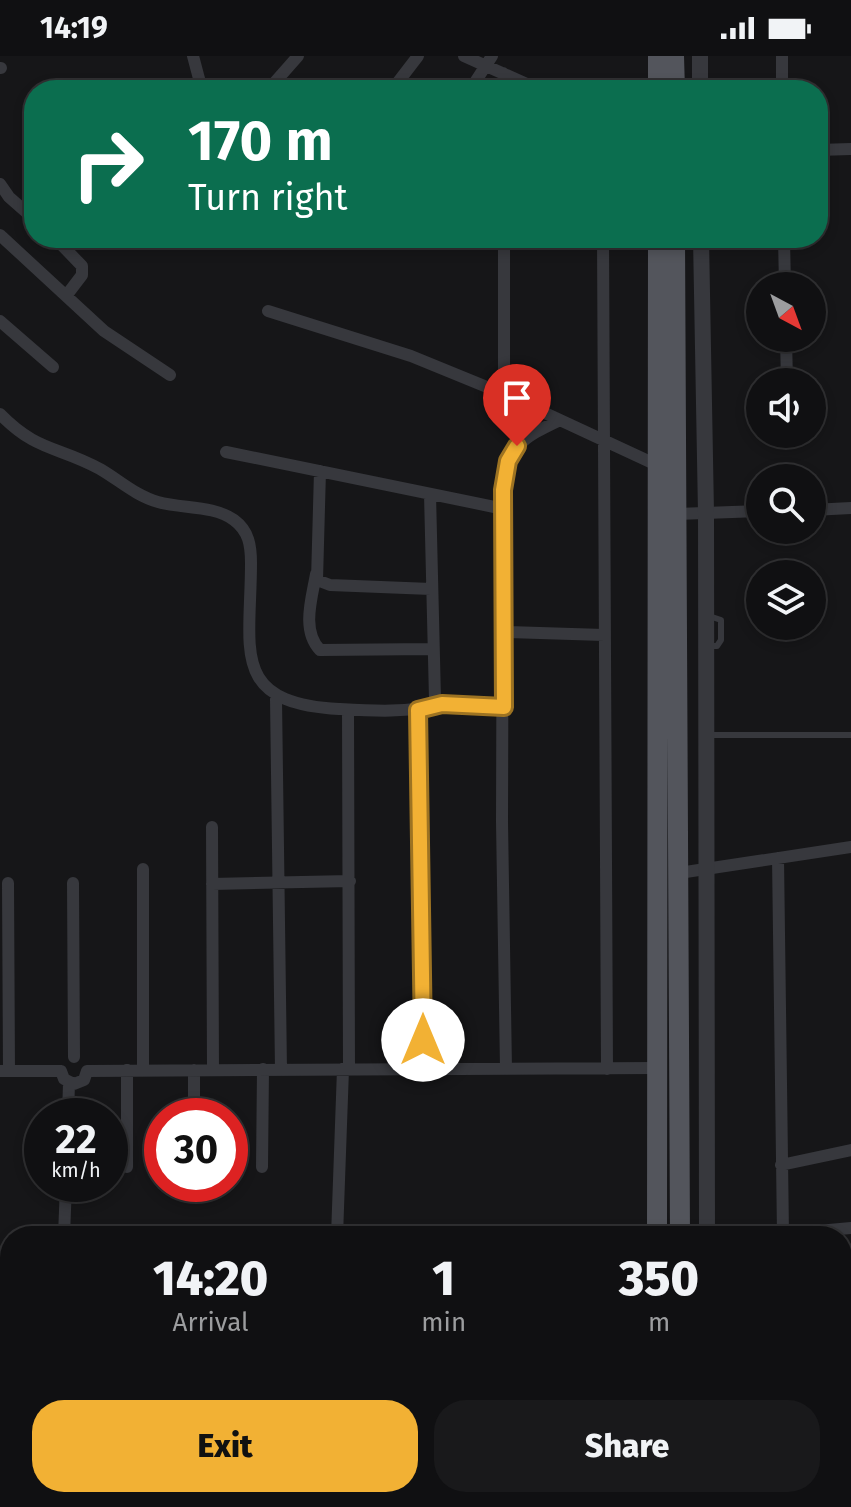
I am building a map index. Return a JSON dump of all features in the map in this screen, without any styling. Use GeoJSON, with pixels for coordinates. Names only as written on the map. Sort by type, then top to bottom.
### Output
{"type":"FeatureCollection","features":[{"type":"Feature","properties":{"kind":"main road"},"geometry":{"type":"LineString","coordinates":[[658,56],[658,80]]}},
{"type":"Feature","properties":{"kind":"main road"},"geometry":{"type":"LineString","coordinates":[[674,56],[675,80]]}},
{"type":"Feature","properties":{"kind":"main road"},"geometry":{"type":"LineString","coordinates":[[657,1226],[658,248]]}},
{"type":"Feature","properties":{"kind":"main road"},"geometry":{"type":"LineString","coordinates":[[675,248],[680,1226]]}},
{"type":"Feature","properties":{"kind":"street"},"geometry":{"type":"LineString","coordinates":[[193,56],[199,80]]}},
{"type":"Feature","properties":{"kind":"street"},"geometry":{"type":"LineString","coordinates":[[277,80],[298,56]]}},
{"type":"Feature","properties":{"kind":"street"},"geometry":{"type":"LineString","coordinates":[[400,80],[418,56]]}},
{"type":"Feature","properties":{"kind":"street"},"geometry":{"type":"LineString","coordinates":[[464,56],[490,61],[503,73],[518,80]]}},
{"type":"Feature","properties":{"kind":"street"},"geometry":{"type":"LineString","coordinates":[[700,56],[700,80]]}},
{"type":"Feature","properties":{"kind":"street"},"geometry":{"type":"LineString","coordinates":[[782,56],[782,80]]}},
{"type":"Feature","properties":{"kind":"street"},"geometry":{"type":"LineString","coordinates":[[477,80],[490,61]]}},
{"type":"Feature","properties":{"kind":"street"},"geometry":{"type":"LineString","coordinates":[[503,73],[503,80]]}},
{"type":"Feature","properties":{"kind":"street"},"geometry":{"type":"LineString","coordinates":[[828,150],[851,149]]}},
{"type":"Feature","properties":{"kind":"street"},"geometry":{"type":"LineString","coordinates":[[0,184],[24,210]]}},
{"type":"Feature","properties":{"kind":"street"},"geometry":{"type":"LineString","coordinates":[[0,235],[104,331],[170,375]]}},
{"type":"Feature","properties":{"kind":"street"},"geometry":{"type":"LineString","coordinates":[[65,248],[82,266],[82,275],[66,296]]}},
{"type":"Feature","properties":{"kind":"street"},"geometry":{"type":"LineString","coordinates":[[504,248],[504,394]]}},
{"type":"Feature","properties":{"kind":"street"},"geometry":{"type":"LineString","coordinates":[[603,248],[607,1069]]}},
{"type":"Feature","properties":{"kind":"street"},"geometry":{"type":"LineString","coordinates":[[701,248],[706,513],[707,1226]]}},
{"type":"Feature","properties":{"kind":"street"},"geometry":{"type":"LineString","coordinates":[[784,248],[785,272]]}},
{"type":"Feature","properties":{"kind":"street"},"geometry":{"type":"LineString","coordinates":[[268,311],[411,356],[504,394],[659,466]]}},
{"type":"Feature","properties":{"kind":"street"},"geometry":{"type":"LineString","coordinates":[[0,321],[53,367]]}},
{"type":"Feature","properties":{"kind":"street"},"geometry":{"type":"LineString","coordinates":[[0,414],[36,445],[99,469],[148,499],[214,511],[240,524],[250,543],[251,656],[258,678],[276,699],[281,883],[281,1070]]}},
{"type":"Feature","properties":{"kind":"street"},"geometry":{"type":"LineString","coordinates":[[506,1069],[504,509],[508,461],[517,446],[560,420]]}},
{"type":"Feature","properties":{"kind":"street"},"geometry":{"type":"LineString","coordinates":[[226,452],[504,509]]}},
{"type":"Feature","properties":{"kind":"street"},"geometry":{"type":"LineString","coordinates":[[320,471],[316,574],[309,623],[313,642],[320,650],[432,649]]}},
{"type":"Feature","properties":{"kind":"street"},"geometry":{"type":"LineString","coordinates":[[430,494],[433,690],[442,704]]}},
{"type":"Feature","properties":{"kind":"street"},"geometry":{"type":"LineString","coordinates":[[826,509],[851,508]]}},
{"type":"Feature","properties":{"kind":"street"},"geometry":{"type":"LineString","coordinates":[[677,514],[746,512]]}},
{"type":"Feature","properties":{"kind":"street"},"geometry":{"type":"LineString","coordinates":[[316,574],[317,580],[330,585],[431,589]]}},
{"type":"Feature","properties":{"kind":"street"},"geometry":{"type":"LineString","coordinates":[[505,632],[604,635]]}},
{"type":"Feature","properties":{"kind":"street"},"geometry":{"type":"LineString","coordinates":[[276,699],[348,710],[418,710],[442,704],[504,707]]}},
{"type":"Feature","properties":{"kind":"street"},"geometry":{"type":"LineString","coordinates":[[338,1226],[346,1069],[350,881],[348,710]]}},
{"type":"Feature","properties":{"kind":"street"},"geometry":{"type":"LineString","coordinates":[[418,710],[423,1069]]}},
{"type":"Feature","properties":{"kind":"street"},"geometry":{"type":"LineString","coordinates":[[212,827],[213,1070]]}},
{"type":"Feature","properties":{"kind":"street"},"geometry":{"type":"LineString","coordinates":[[679,873],[851,847]]}},
{"type":"Feature","properties":{"kind":"street"},"geometry":{"type":"LineString","coordinates":[[778,858],[781,1165],[787,1226]]}},
{"type":"Feature","properties":{"kind":"street"},"geometry":{"type":"LineString","coordinates":[[143,869],[143,1070]]}},
{"type":"Feature","properties":{"kind":"street"},"geometry":{"type":"LineString","coordinates":[[212,884],[350,881]]}},
{"type":"Feature","properties":{"kind":"street"},"geometry":{"type":"LineString","coordinates":[[8,883],[5,1071],[61,1071]]}},
{"type":"Feature","properties":{"kind":"street"},"geometry":{"type":"LineString","coordinates":[[73,883],[74,1057]]}},
{"type":"Feature","properties":{"kind":"street"},"geometry":{"type":"LineString","coordinates":[[61,1071],[64,1061],[74,1057]]}},
{"type":"Feature","properties":{"kind":"street"},"geometry":{"type":"LineString","coordinates":[[74,1057],[83,1062],[87,1071]]}},
{"type":"Feature","properties":{"kind":"street"},"geometry":{"type":"LineString","coordinates":[[87,1071],[656,1068]]}},
{"type":"Feature","properties":{"kind":"street"},"geometry":{"type":"LineString","coordinates":[[262,1167],[263,1069]]}},
{"type":"Feature","properties":{"kind":"street"},"geometry":{"type":"LineString","coordinates":[[127,1070],[127,1098]]}},
{"type":"Feature","properties":{"kind":"street"},"geometry":{"type":"LineString","coordinates":[[194,1070],[194,1098]]}},
{"type":"Feature","properties":{"kind":"street"},"geometry":{"type":"LineString","coordinates":[[61,1071],[69,1083],[69,1098]]}},
{"type":"Feature","properties":{"kind":"street"},"geometry":{"type":"LineString","coordinates":[[69,1083],[81,1082],[87,1071]]}},
{"type":"Feature","properties":{"kind":"street"},"geometry":{"type":"LineString","coordinates":[[781,1165],[851,1150]]}},
{"type":"Feature","properties":{"kind":"street"},"geometry":{"type":"LineString","coordinates":[[64,1226],[65,1202]]}},
{"type":"Feature","properties":{"kind":"lane"},"geometry":{"type":"LineString","coordinates":[[705,735],[851,735]]}},
{"type":"Feature","properties":{"kind":"route"},"geometry":{"type":"LineString","coordinates":[[423,1040],[418,710],[442,704],[504,707],[503,490],[508,461],[517,446]]}}]}
